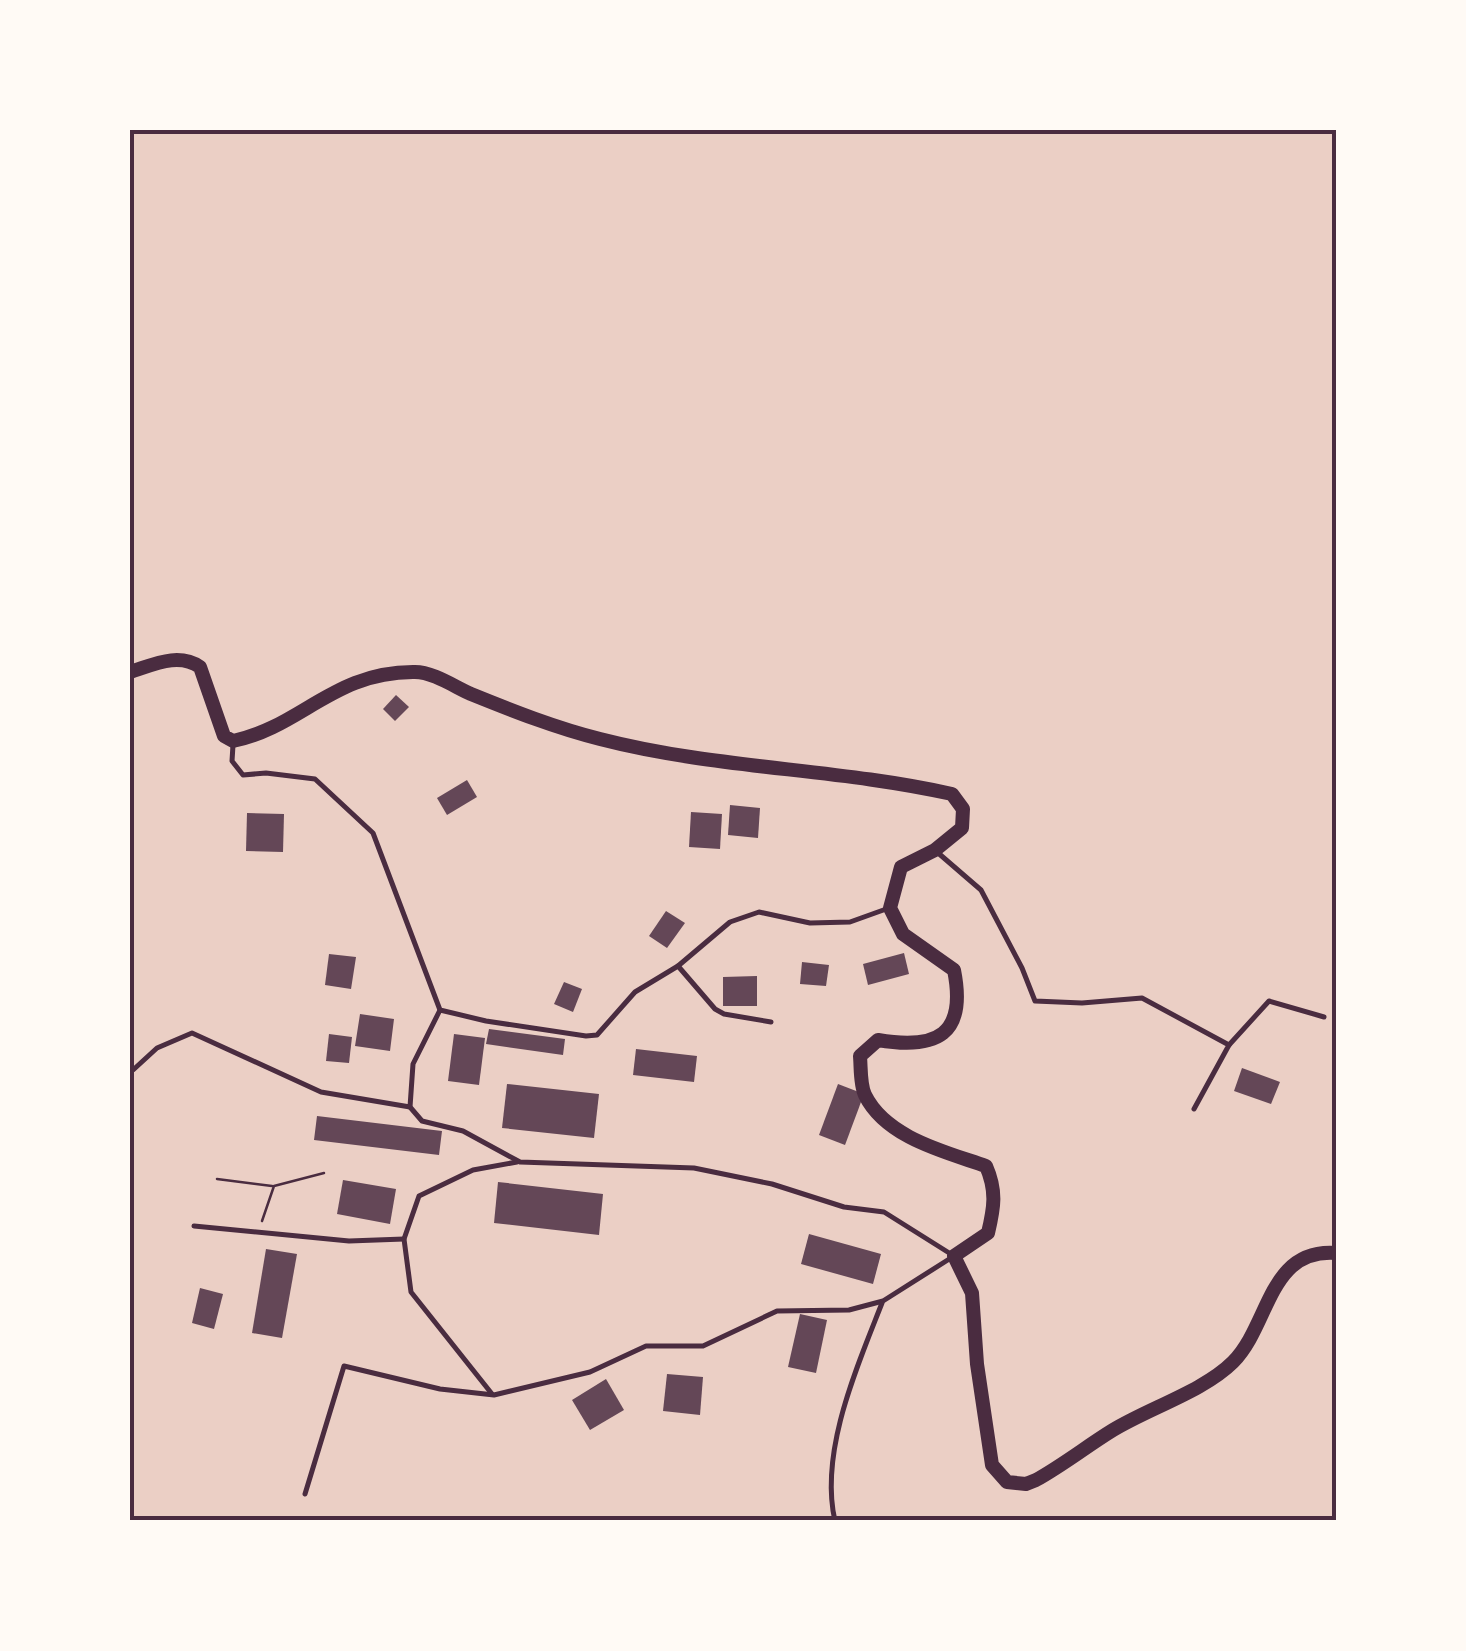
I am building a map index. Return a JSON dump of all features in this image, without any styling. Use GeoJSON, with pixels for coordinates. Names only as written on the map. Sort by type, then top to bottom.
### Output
{"type":"FeatureCollection","features":[{"type":"Feature","properties":{"kind":"street"},"geometry":{"type":"LineString","coordinates":[[130,672],[176,659],[190,660],[200,667],[224,736],[234,741],[277,724],[363,678],[419,671],[542,722],[665,754],[890,780],[952,794],[963,809],[962,828],[934,850],[902,866],[890,908],[903,934],[954,970],[957,1009],[952,1023],[931,1042],[906,1045],[878,1040],[860,1056],[864,1094],[886,1120],[920,1143],[986,1166],[994,1184],[995,1202],[988,1234],[954,1256],[972,1293],[992,1465],[1007,1482],[1036,1480],[1112,1430],[1223,1370],[1244,1346],[1276,1282],[1292,1265],[1308,1256],[1336,1253]]}},
{"type":"Feature","properties":{"kind":"lane"},"geometry":{"type":"LineString","coordinates":[[234,741],[232,760],[243,775],[266,773],[315,780],[374,832],[440,1010],[412,1064],[410,1107]]}},
{"type":"Feature","properties":{"kind":"lane"},"geometry":{"type":"LineString","coordinates":[[934,850],[982,890],[1035,1000],[1082,1004],[1142,998],[1229,1046]]}},
{"type":"Feature","properties":{"kind":"lane"},"geometry":{"type":"LineString","coordinates":[[440,1010],[486,1022],[597,1035],[635,992],[678,966],[730,922],[759,912],[810,923],[850,922],[890,908]]}},
{"type":"Feature","properties":{"kind":"lane"},"geometry":{"type":"LineString","coordinates":[[678,966],[715,1009],[771,1022]]}},
{"type":"Feature","properties":{"kind":"lane"},"geometry":{"type":"LineString","coordinates":[[1194,1109],[1229,1046],[1269,1001],[1324,1016]]}},
{"type":"Feature","properties":{"kind":"lane"},"geometry":{"type":"LineString","coordinates":[[132,1070],[157,1048],[192,1033],[320,1092],[410,1107],[422,1121],[463,1132],[520,1162]]}},
{"type":"Feature","properties":{"kind":"lane"},"geometry":{"type":"LineString","coordinates":[[305,1494],[344,1366],[440,1389],[494,1395],[590,1372],[646,1346],[704,1346],[777,1312],[849,1310],[883,1301],[954,1256],[884,1212],[844,1207],[772,1184],[694,1168],[520,1162],[473,1170],[419,1196],[404,1239],[411,1292],[494,1395]]}},
{"type":"Feature","properties":{"kind":"lane"},"geometry":{"type":"LineString","coordinates":[[194,1226],[349,1242],[404,1239]]}},
{"type":"Feature","properties":{"kind":"lane"},"geometry":{"type":"LineString","coordinates":[[834,1521],[830,1500],[833,1461],[852,1381],[883,1301]]}},
{"type":"Feature","properties":{"kind":"path"},"geometry":{"type":"LineString","coordinates":[[217,1179],[274,1186],[324,1173]]}},
{"type":"Feature","properties":{"kind":"path"},"geometry":{"type":"LineString","coordinates":[[259,1232],[274,1186]]}},
{"type":"Feature","properties":{"kind":"shaded area"},"geometry":{"type":"Polygon","coordinates":[[[130,130],[1336,130],[1336,1521],[130,1521],[130,130]]]}},
{"type":"Feature","properties":{"kind":"building"},"geometry":{"type":"Polygon","coordinates":[[[396,695],[409,707],[395,721],[383,709],[396,695]]]}},
{"type":"Feature","properties":{"kind":"building"},"geometry":{"type":"Polygon","coordinates":[[[467,780],[477,797],[447,815],[437,798],[467,780]]]}},
{"type":"Feature","properties":{"kind":"building"},"geometry":{"type":"Polygon","coordinates":[[[730,805],[760,808],[758,838],[728,835],[730,805]]]}},
{"type":"Feature","properties":{"kind":"building"},"geometry":{"type":"Polygon","coordinates":[[[691,812],[722,814],[720,849],[689,847],[691,812]]]}},
{"type":"Feature","properties":{"kind":"building"},"geometry":{"type":"Polygon","coordinates":[[[247,813],[284,814],[283,852],[246,851],[247,813]]]}},
{"type":"Feature","properties":{"kind":"building"},"geometry":{"type":"Polygon","coordinates":[[[666,911],[685,923],[667,948],[649,936],[666,911]]]}},
{"type":"Feature","properties":{"kind":"building"},"geometry":{"type":"Polygon","coordinates":[[[904,953],[909,974],[868,985],[863,964],[904,953]]]}},
{"type":"Feature","properties":{"kind":"building"},"geometry":{"type":"Polygon","coordinates":[[[329,954],[356,957],[351,989],[325,985],[329,954]]]}},
{"type":"Feature","properties":{"kind":"building"},"geometry":{"type":"Polygon","coordinates":[[[802,962],[829,965],[826,986],[800,984],[802,962]]]}},
{"type":"Feature","properties":{"kind":"building"},"geometry":{"type":"Polygon","coordinates":[[[757,976],[757,1006],[723,1006],[723,977],[757,976]]]}},
{"type":"Feature","properties":{"kind":"building"},"geometry":{"type":"Polygon","coordinates":[[[564,982],[582,989],[573,1012],[554,1004],[564,982]]]}},
{"type":"Feature","properties":{"kind":"building"},"geometry":{"type":"Polygon","coordinates":[[[360,1014],[394,1019],[390,1051],[355,1046],[360,1014]]]}},
{"type":"Feature","properties":{"kind":"building"},"geometry":{"type":"Polygon","coordinates":[[[489,1029],[565,1039],[563,1055],[486,1044],[489,1029]]]}},
{"type":"Feature","properties":{"kind":"building"},"geometry":{"type":"Polygon","coordinates":[[[329,1034],[352,1037],[349,1063],[326,1061],[329,1034]]]}},
{"type":"Feature","properties":{"kind":"building"},"geometry":{"type":"Polygon","coordinates":[[[454,1034],[485,1038],[479,1085],[448,1081],[454,1034]]]}},
{"type":"Feature","properties":{"kind":"building"},"geometry":{"type":"Polygon","coordinates":[[[636,1049],[697,1056],[694,1082],[633,1075],[636,1049]]]}},
{"type":"Feature","properties":{"kind":"building"},"geometry":{"type":"Polygon","coordinates":[[[1242,1068],[1280,1082],[1271,1104],[1234,1091],[1242,1068]]]}},
{"type":"Feature","properties":{"kind":"building"},"geometry":{"type":"Polygon","coordinates":[[[507,1084],[599,1094],[594,1138],[502,1128],[507,1084]]]}},
{"type":"Feature","properties":{"kind":"building"},"geometry":{"type":"Polygon","coordinates":[[[838,1084],[864,1094],[845,1145],[819,1135],[838,1084]]]}},
{"type":"Feature","properties":{"kind":"building"},"geometry":{"type":"Polygon","coordinates":[[[317,1116],[442,1131],[439,1155],[314,1140],[317,1116]]]}},
{"type":"Feature","properties":{"kind":"building"},"geometry":{"type":"Polygon","coordinates":[[[343,1180],[396,1189],[390,1224],[337,1214],[343,1180]]]}},
{"type":"Feature","properties":{"kind":"building"},"geometry":{"type":"Polygon","coordinates":[[[498,1182],[603,1194],[599,1235],[494,1223],[498,1182]]]}},
{"type":"Feature","properties":{"kind":"building"},"geometry":{"type":"Polygon","coordinates":[[[809,1234],[881,1254],[873,1284],[801,1264],[809,1234]]]}},
{"type":"Feature","properties":{"kind":"building"},"geometry":{"type":"Polygon","coordinates":[[[266,1249],[297,1254],[282,1338],[252,1333],[266,1249]]]}},
{"type":"Feature","properties":{"kind":"building"},"geometry":{"type":"Polygon","coordinates":[[[200,1288],[223,1294],[214,1329],[192,1323],[200,1288]]]}},
{"type":"Feature","properties":{"kind":"building"},"geometry":{"type":"Polygon","coordinates":[[[800,1314],[827,1320],[816,1373],[788,1367],[800,1314]]]}},
{"type":"Feature","properties":{"kind":"building"},"geometry":{"type":"Polygon","coordinates":[[[667,1374],[703,1377],[700,1415],[663,1411],[667,1374]]]}},
{"type":"Feature","properties":{"kind":"building"},"geometry":{"type":"Polygon","coordinates":[[[606,1379],[624,1410],[590,1430],[572,1400],[606,1379]]]}}]}
